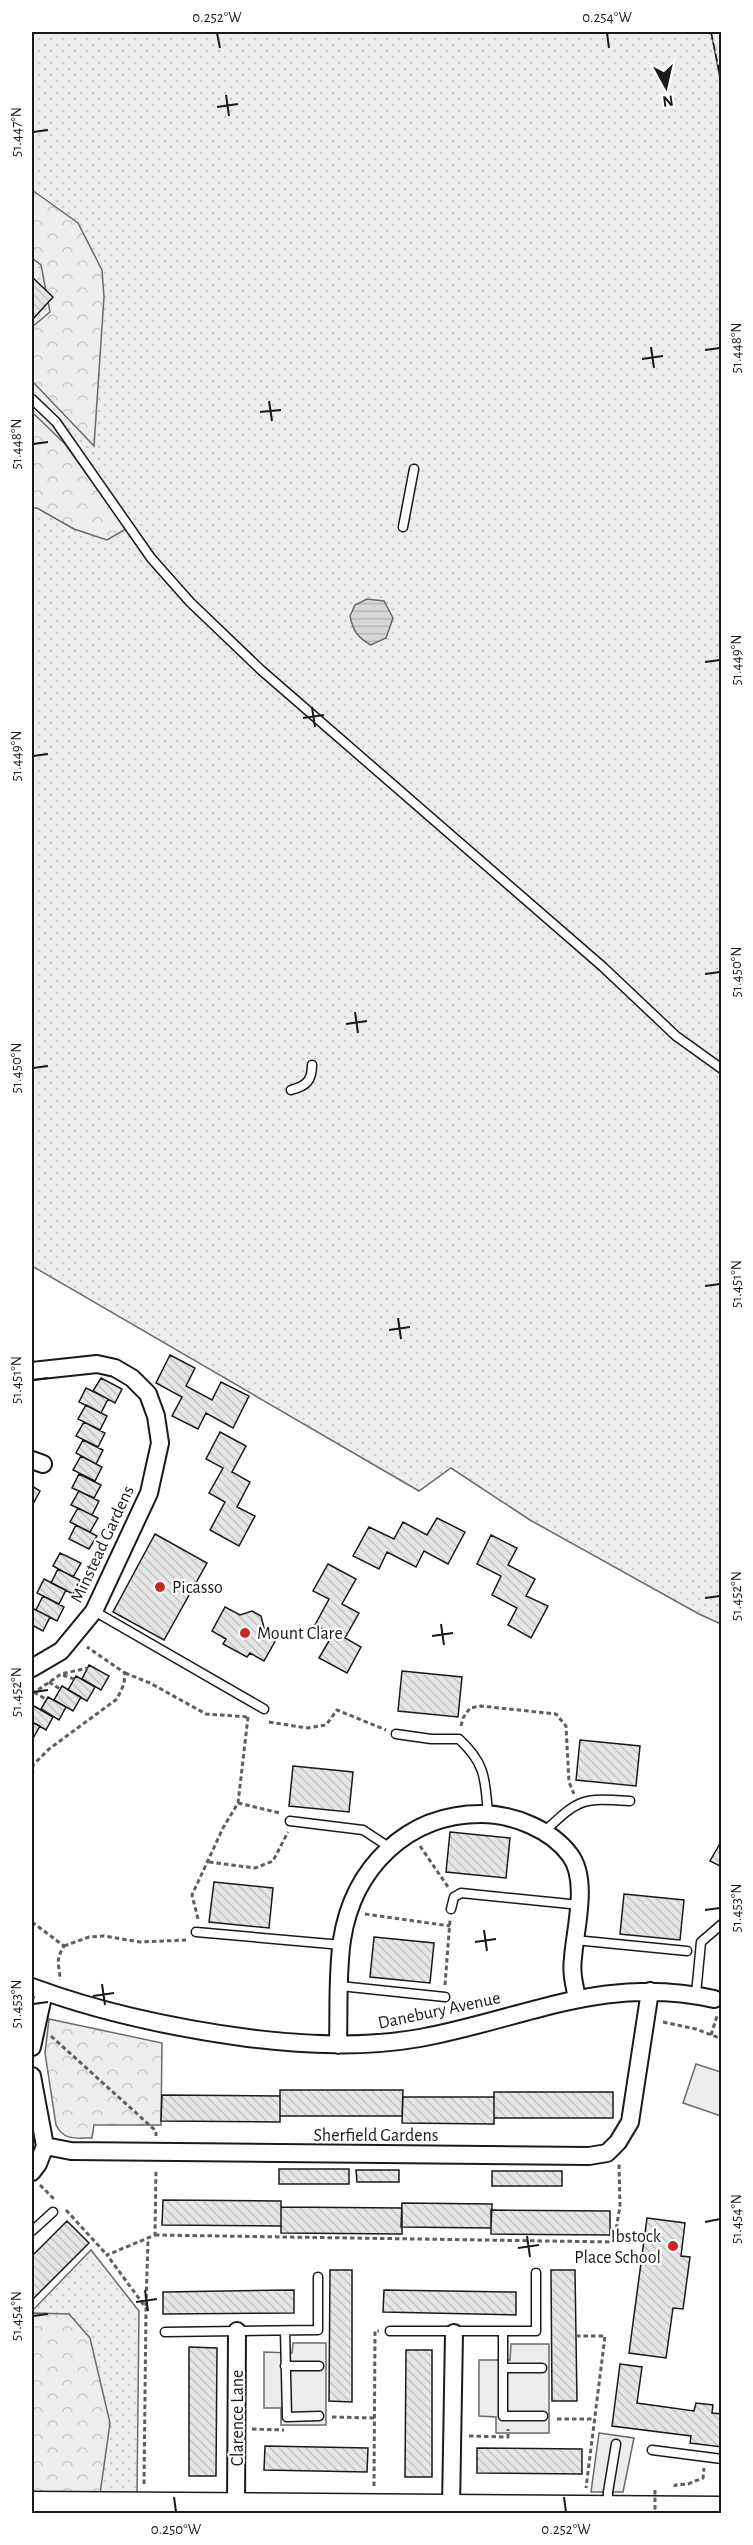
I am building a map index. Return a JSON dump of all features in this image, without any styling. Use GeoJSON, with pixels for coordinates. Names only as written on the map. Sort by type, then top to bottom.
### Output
{"type":"FeatureCollection","features":[{"type":"Feature","properties":{"kind":"street","name":"Minstead Gardens"},"geometry":{"type":"LineString","coordinates":[[32,1371],[97,1364],[115,1368],[132,1378],[148,1394],[156,1416],[160,1443],[149,1493],[94,1611],[61,1651],[32,1668]]}},
{"type":"Feature","properties":{"kind":"street"},"geometry":{"type":"LineString","coordinates":[[338,2045],[342,1945],[357,1891],[389,1847],[411,1832],[462,1814],[488,1814],[544,1831],[571,1856],[580,1885],[572,1974],[577,1998]]}},
{"type":"Feature","properties":{"kind":"street"},"geometry":{"type":"LineString","coordinates":[[32,2047],[38,1989]]}},
{"type":"Feature","properties":{"kind":"street","name":"Danebury Avenue"},"geometry":{"type":"LineString","coordinates":[[38,1989],[122,2016],[180,2028],[281,2043],[338,2045],[372,2045],[420,2038],[600,1994],[650,1991],[696,1994],[716,2006]]}},
{"type":"Feature","properties":{"kind":"street"},"geometry":{"type":"LineString","coordinates":[[618,2142],[630,2122],[650,1991]]}},
{"type":"Feature","properties":{"kind":"street"},"geometry":{"type":"LineString","coordinates":[[32,2076],[45,2146],[33,2176]]}},
{"type":"Feature","properties":{"kind":"street","name":"Sherfield Gardens"},"geometry":{"type":"LineString","coordinates":[[45,2146],[71,2151],[589,2156],[607,2153],[618,2142]]}},
{"type":"Feature","properties":{"kind":"street","name":"Clarence Lane"},"geometry":{"type":"LineString","coordinates":[[236,2505],[237,2331]]}},
{"type":"Feature","properties":{"kind":"street"},"geometry":{"type":"LineString","coordinates":[[451,2507],[454,2333]]}},
{"type":"Feature","properties":{"kind":"street"},"geometry":{"type":"LineString","coordinates":[[32,2504],[77,2509],[143,2504],[722,2509]]}},
{"type":"Feature","properties":{"kind":"lane"},"geometry":{"type":"LineString","coordinates":[[32,399],[56,422],[151,558],[190,602],[261,670],[603,967],[676,1036],[722,1069]]}},
{"type":"Feature","properties":{"kind":"lane"},"geometry":{"type":"LineString","coordinates":[[403,527],[414,469]]}},
{"type":"Feature","properties":{"kind":"lane"},"geometry":{"type":"LineString","coordinates":[[291,1090],[308,1082],[311,1078],[312,1065]]}},
{"type":"Feature","properties":{"kind":"lane"},"geometry":{"type":"LineString","coordinates":[[94,1611],[264,1709]]}},
{"type":"Feature","properties":{"kind":"lane"},"geometry":{"type":"LineString","coordinates":[[396,1734],[432,1739],[459,1739],[480,1762],[486,1784],[488,1814]]}},
{"type":"Feature","properties":{"kind":"lane"},"geometry":{"type":"LineString","coordinates":[[544,1831],[570,1807],[578,1804],[597,1799],[630,1801]]}},
{"type":"Feature","properties":{"kind":"lane"},"geometry":{"type":"LineString","coordinates":[[290,1821],[363,1830],[389,1847]]}},
{"type":"Feature","properties":{"kind":"lane"},"geometry":{"type":"LineString","coordinates":[[451,1909],[454,1897],[460,1893],[580,1905]]}},
{"type":"Feature","properties":{"kind":"lane"},"geometry":{"type":"LineString","coordinates":[[696,1994],[701,1942],[722,1924]]}},
{"type":"Feature","properties":{"kind":"lane"},"geometry":{"type":"LineString","coordinates":[[196,1932],[342,1945]]}},
{"type":"Feature","properties":{"kind":"lane"},"geometry":{"type":"LineString","coordinates":[[575,1940],[687,1951]]}},
{"type":"Feature","properties":{"kind":"lane"},"geometry":{"type":"LineString","coordinates":[[340,1986],[445,1997]]}},
{"type":"Feature","properties":{"kind":"lane"},"geometry":{"type":"LineString","coordinates":[[32,2231],[53,2212]]}},
{"type":"Feature","properties":{"kind":"lane"},"geometry":{"type":"LineString","coordinates":[[390,2331],[454,2333],[536,2331],[536,2273]]}},
{"type":"Feature","properties":{"kind":"lane"},"geometry":{"type":"LineString","coordinates":[[165,2332],[318,2330],[318,2277]]}},
{"type":"Feature","properties":{"kind":"lane"},"geometry":{"type":"LineString","coordinates":[[285,2331],[287,2417],[318,2416]]}},
{"type":"Feature","properties":{"kind":"lane"},"geometry":{"type":"LineString","coordinates":[[503,2332],[503,2416],[543,2416]]}},
{"type":"Feature","properties":{"kind":"lane"},"geometry":{"type":"LineString","coordinates":[[285,2366],[319,2366]]}},
{"type":"Feature","properties":{"kind":"lane"},"geometry":{"type":"LineString","coordinates":[[503,2368],[542,2368]]}},
{"type":"Feature","properties":{"kind":"lane"},"geometry":{"type":"LineString","coordinates":[[608,2508],[608,2492],[616,2444]]}},
{"type":"Feature","properties":{"kind":"lane"},"geometry":{"type":"LineString","coordinates":[[652,2450],[722,2459]]}},
{"type":"Feature","properties":{"kind":"path"},"geometry":{"type":"LineString","coordinates":[[32,1790],[33,1765],[49,1749],[117,1699],[124,1684],[125,1673],[82,1643],[76,1635]]}},
{"type":"Feature","properties":{"kind":"path"},"geometry":{"type":"LineString","coordinates":[[33,1693],[61,1674],[88,1668]]}},
{"type":"Feature","properties":{"kind":"path"},"geometry":{"type":"LineString","coordinates":[[61,1674],[74,1679]]}},
{"type":"Feature","properties":{"kind":"path"},"geometry":{"type":"LineString","coordinates":[[49,1683],[60,1689]]}},
{"type":"Feature","properties":{"kind":"path"},"geometry":{"type":"LineString","coordinates":[[33,1693],[47,1700]]}},
{"type":"Feature","properties":{"kind":"path"},"geometry":{"type":"LineString","coordinates":[[459,1739],[463,1719],[470,1708],[481,1706],[556,1714],[566,1726],[570,1782],[578,1804]]}},
{"type":"Feature","properties":{"kind":"path"},"geometry":{"type":"LineString","coordinates":[[60,1982],[57,1957],[64,1946],[89,1937],[104,1936],[140,1942],[190,1940],[196,1932],[198,1919],[192,1895],[223,1828],[238,1803],[248,1718]]}},
{"type":"Feature","properties":{"kind":"path"},"geometry":{"type":"LineString","coordinates":[[209,1862],[255,1868],[273,1861],[289,1832],[290,1821],[281,1813],[238,1803]]}},
{"type":"Feature","properties":{"kind":"path"},"geometry":{"type":"LineString","coordinates":[[411,1832],[454,1897]]}},
{"type":"Feature","properties":{"kind":"path"},"geometry":{"type":"LineString","coordinates":[[445,1997],[451,1909]]}},
{"type":"Feature","properties":{"kind":"path"},"geometry":{"type":"LineString","coordinates":[[350,1912],[450,1926]]}},
{"type":"Feature","properties":{"kind":"path"},"geometry":{"type":"LineString","coordinates":[[32,1922],[64,1946]]}},
{"type":"Feature","properties":{"kind":"path"},"geometry":{"type":"LineString","coordinates":[[711,2035],[716,2006]]}},
{"type":"Feature","properties":{"kind":"path"},"geometry":{"type":"LineString","coordinates":[[645,2018],[696,2029],[722,2039]]}},
{"type":"Feature","properties":{"kind":"path"},"geometry":{"type":"LineString","coordinates":[[34,2028],[43,2030],[56,2040],[156,2131],[155,2235]]}},
{"type":"Feature","properties":{"kind":"path"},"geometry":{"type":"LineString","coordinates":[[107,2255],[155,2235],[614,2242],[620,2206],[618,2142]]}},
{"type":"Feature","properties":{"kind":"path"},"geometry":{"type":"LineString","coordinates":[[33,2176],[55,2200]]}},
{"type":"Feature","properties":{"kind":"path"},"geometry":{"type":"LineString","coordinates":[[64,2208],[107,2255],[146,2308]]}},
{"type":"Feature","properties":{"kind":"path"},"geometry":{"type":"LineString","coordinates":[[143,2504],[148,2239]]}},
{"type":"Feature","properties":{"kind":"path"},"geometry":{"type":"LineString","coordinates":[[374,2506],[375,2331]]}},
{"type":"Feature","properties":{"kind":"path"},"geometry":{"type":"LineString","coordinates":[[576,2336],[605,2336],[583,2508]]}},
{"type":"Feature","properties":{"kind":"path"},"geometry":{"type":"LineString","coordinates":[[238,2429],[290,2430],[290,2416]]}},
{"type":"Feature","properties":{"kind":"path"},"geometry":{"type":"LineString","coordinates":[[318,2416],[375,2418]]}},
{"type":"Feature","properties":{"kind":"path"},"geometry":{"type":"LineString","coordinates":[[452,2436],[508,2437],[508,2416]]}},
{"type":"Feature","properties":{"kind":"path"},"geometry":{"type":"LineString","coordinates":[[543,2416],[553,2419],[595,2419]]}},
{"type":"Feature","properties":{"kind":"path"},"geometry":{"type":"LineString","coordinates":[[655,2490],[655,2514]]}},
{"type":"Feature","properties":{"kind":"green space"},"geometry":{"type":"Polygon","coordinates":[[[32,32],[711,32],[722,83],[721,1624],[530,1520],[451,1468],[419,1491],[32,1266],[32,32]]]}},
{"type":"Feature","properties":{"kind":"green space"},"geometry":{"type":"Polygon","coordinates":[[[711,32],[721,32],[721,84],[711,32]]]}},
{"type":"Feature","properties":{"kind":"green space"},"geometry":{"type":"Polygon","coordinates":[[[32,190],[78,223],[102,270],[104,297],[94,446],[32,381],[32,327],[50,312],[41,265],[32,258],[32,190]]]}},
{"type":"Feature","properties":{"kind":"green space"},"geometry":{"type":"Polygon","coordinates":[[[32,412],[65,444],[126,529],[107,540],[74,529],[37,508],[32,508],[32,412]]]}},
{"type":"Feature","properties":{"kind":"green space"},"geometry":{"type":"Polygon","coordinates":[[[49,2019],[162,2043],[161,2125],[94,2125],[92,2138],[76,2138],[63,2134],[56,2125],[45,2053],[49,2019]]]}},
{"type":"Feature","properties":{"kind":"green space"},"geometry":{"type":"Polygon","coordinates":[[[91,2250],[139,2311],[137,2494],[32,2493],[32,2311],[91,2250]]]}},
{"type":"Feature","properties":{"kind":"green space"},"geometry":{"type":"Polygon","coordinates":[[[32,2313],[69,2314],[90,2338],[110,2423],[100,2494],[32,2493],[32,2313]]]}},
{"type":"Feature","properties":{"kind":"shaded area"},"geometry":{"type":"Polygon","coordinates":[[[367,599],[384,601],[393,618],[386,638],[371,645],[357,634],[350,616],[355,605],[367,599]]]}},
{"type":"Feature","properties":{"kind":"shaded area"},"geometry":{"type":"Polygon","coordinates":[[[696,2064],[721,2072],[721,2116],[683,2103],[696,2064]]]}},
{"type":"Feature","properties":{"kind":"shaded area"},"geometry":{"type":"Polygon","coordinates":[[[293,2343],[326,2343],[326,2425],[281,2425],[281,2408],[264,2408],[264,2352],[292,2353],[293,2343]]]}},
{"type":"Feature","properties":{"kind":"shaded area"},"geometry":{"type":"Polygon","coordinates":[[[511,2344],[549,2344],[549,2433],[496,2433],[496,2417],[479,2416],[479,2360],[510,2360],[511,2344]]]}},
{"type":"Feature","properties":{"kind":"shaded area"},"geometry":{"type":"Polygon","coordinates":[[[599,2433],[634,2438],[623,2492],[591,2492],[599,2433]]]}},
{"type":"Feature","properties":{"kind":"building"},"geometry":{"type":"Polygon","coordinates":[[[32,277],[53,297],[32,320],[32,277]]]}},
{"type":"Feature","properties":{"kind":"building"},"geometry":{"type":"Polygon","coordinates":[[[170,1355],[195,1368],[186,1386],[212,1400],[221,1382],[249,1396],[233,1428],[206,1413],[198,1429],[172,1416],[182,1397],[156,1383],[170,1355]]]}},
{"type":"Feature","properties":{"kind":"building"},"geometry":{"type":"Polygon","coordinates":[[[101,1378],[122,1389],[115,1403],[93,1391],[101,1378]]]}},
{"type":"Feature","properties":{"kind":"building"},"geometry":{"type":"Polygon","coordinates":[[[86,1388],[108,1399],[101,1413],[79,1402],[86,1388]]]}},
{"type":"Feature","properties":{"kind":"building"},"geometry":{"type":"Polygon","coordinates":[[[86,1405],[107,1416],[100,1430],[78,1419],[86,1405]]]}},
{"type":"Feature","properties":{"kind":"building"},"geometry":{"type":"Polygon","coordinates":[[[84,1422],[105,1433],[98,1447],[76,1436],[84,1422]]]}},
{"type":"Feature","properties":{"kind":"building"},"geometry":{"type":"Polygon","coordinates":[[[220,1432],[246,1446],[232,1472],[250,1482],[237,1507],[255,1516],[239,1546],[210,1530],[225,1502],[209,1493],[223,1468],[206,1459],[220,1432]]]}},
{"type":"Feature","properties":{"kind":"building"},"geometry":{"type":"Polygon","coordinates":[[[83,1440],[103,1450],[96,1464],[76,1453],[83,1440]]]}},
{"type":"Feature","properties":{"kind":"building"},"geometry":{"type":"Polygon","coordinates":[[[81,1456],[102,1467],[95,1481],[73,1470],[81,1456]]]}},
{"type":"Feature","properties":{"kind":"building"},"geometry":{"type":"Polygon","coordinates":[[[79,1474],[101,1485],[94,1498],[72,1488],[79,1474]]]}},
{"type":"Feature","properties":{"kind":"building"},"geometry":{"type":"Polygon","coordinates":[[[32,1486],[40,1491],[32,1506],[32,1486]]]}},
{"type":"Feature","properties":{"kind":"building"},"geometry":{"type":"Polygon","coordinates":[[[79,1491],[99,1501],[92,1515],[71,1505],[79,1491]]]}},
{"type":"Feature","properties":{"kind":"building"},"geometry":{"type":"Polygon","coordinates":[[[78,1508],[98,1518],[90,1532],[70,1522],[78,1508]]]}},
{"type":"Feature","properties":{"kind":"building"},"geometry":{"type":"Polygon","coordinates":[[[437,1518],[465,1532],[448,1564],[424,1551],[416,1567],[387,1552],[379,1569],[353,1556],[369,1527],[394,1539],[403,1522],[427,1535],[437,1518]]]}},
{"type":"Feature","properties":{"kind":"building"},"geometry":{"type":"Polygon","coordinates":[[[76,1525],[97,1536],[89,1549],[69,1539],[76,1525]]]}},
{"type":"Feature","properties":{"kind":"building","name":"Picasso"},"geometry":{"type":"Polygon","coordinates":[[[155,1534],[207,1563],[164,1640],[113,1612],[155,1534]]]}},
{"type":"Feature","properties":{"kind":"building"},"geometry":{"type":"Polygon","coordinates":[[[491,1535],[517,1548],[508,1565],[535,1579],[526,1596],[548,1606],[531,1638],[508,1625],[517,1608],[492,1595],[501,1576],[477,1564],[491,1535]]]}},
{"type":"Feature","properties":{"kind":"building"},"geometry":{"type":"Polygon","coordinates":[[[60,1553],[81,1563],[73,1577],[53,1566],[60,1553]]]}},
{"type":"Feature","properties":{"kind":"building"},"geometry":{"type":"Polygon","coordinates":[[[328,1564],[356,1579],[342,1604],[359,1613],[345,1638],[361,1647],[347,1673],[319,1658],[333,1634],[315,1625],[329,1599],[313,1591],[328,1564]]]}},
{"type":"Feature","properties":{"kind":"building"},"geometry":{"type":"Polygon","coordinates":[[[58,1569],[80,1580],[73,1594],[51,1583],[58,1569]]]}},
{"type":"Feature","properties":{"kind":"building"},"geometry":{"type":"Polygon","coordinates":[[[44,1579],[66,1590],[59,1604],[37,1593],[44,1579]]]}},
{"type":"Feature","properties":{"kind":"building"},"geometry":{"type":"Polygon","coordinates":[[[43,1596],[64,1607],[57,1621],[36,1610],[43,1596]]]}},
{"type":"Feature","properties":{"kind":"building","name":"Mount Clare"},"geometry":{"type":"Polygon","coordinates":[[[225,1607],[240,1615],[252,1611],[261,1616],[264,1628],[278,1636],[264,1661],[250,1653],[247,1657],[223,1644],[226,1639],[212,1631],[225,1607]]]}},
{"type":"Feature","properties":{"kind":"building"},"geometry":{"type":"Polygon","coordinates":[[[32,1608],[50,1617],[43,1631],[32,1625],[32,1608]]]}},
{"type":"Feature","properties":{"kind":"building"},"geometry":{"type":"Polygon","coordinates":[[[89,1665],[109,1676],[101,1690],[82,1679],[89,1665]]]}},
{"type":"Feature","properties":{"kind":"building"},"geometry":{"type":"Polygon","coordinates":[[[402,1671],[462,1677],[458,1717],[398,1711],[402,1671]]]}},
{"type":"Feature","properties":{"kind":"building"},"geometry":{"type":"Polygon","coordinates":[[[76,1676],[95,1687],[87,1701],[68,1690],[76,1676]]]}},
{"type":"Feature","properties":{"kind":"building"},"geometry":{"type":"Polygon","coordinates":[[[62,1686],[81,1697],[73,1711],[54,1700],[62,1686]]]}},
{"type":"Feature","properties":{"kind":"building"},"geometry":{"type":"Polygon","coordinates":[[[48,1697],[66,1707],[59,1720],[41,1709],[48,1697]]]}},
{"type":"Feature","properties":{"kind":"building"},"geometry":{"type":"Polygon","coordinates":[[[34,1706],[53,1717],[46,1730],[32,1722],[34,1706]]]}},
{"type":"Feature","properties":{"kind":"building"},"geometry":{"type":"Polygon","coordinates":[[[32,1722],[40,1726],[32,1740],[32,1722]]]}},
{"type":"Feature","properties":{"kind":"building"},"geometry":{"type":"Polygon","coordinates":[[[580,1740],[640,1746],[636,1786],[576,1780],[580,1740]]]}},
{"type":"Feature","properties":{"kind":"building"},"geometry":{"type":"Polygon","coordinates":[[[293,1766],[353,1772],[349,1812],[289,1806],[293,1766]]]}},
{"type":"Feature","properties":{"kind":"building"},"geometry":{"type":"Polygon","coordinates":[[[450,1832],[510,1838],[506,1878],[446,1872],[450,1832]]]}},
{"type":"Feature","properties":{"kind":"building"},"geometry":{"type":"Polygon","coordinates":[[[722,1840],[722,1867],[710,1861],[722,1840]]]}},
{"type":"Feature","properties":{"kind":"building"},"geometry":{"type":"Polygon","coordinates":[[[214,1882],[273,1888],[269,1928],[209,1922],[214,1882]]]}},
{"type":"Feature","properties":{"kind":"building"},"geometry":{"type":"Polygon","coordinates":[[[624,1894],[684,1900],[680,1940],[620,1934],[624,1894]]]}},
{"type":"Feature","properties":{"kind":"building"},"geometry":{"type":"Polygon","coordinates":[[[374,1937],[434,1943],[430,1983],[370,1977],[374,1937]]]}},
{"type":"Feature","properties":{"kind":"building"},"geometry":{"type":"Polygon","coordinates":[[[280,2090],[403,2090],[402,2116],[280,2116],[280,2090]]]}},
{"type":"Feature","properties":{"kind":"building"},"geometry":{"type":"Polygon","coordinates":[[[494,2092],[613,2092],[613,2118],[494,2118],[494,2092]]]}},
{"type":"Feature","properties":{"kind":"building"},"geometry":{"type":"Polygon","coordinates":[[[162,2095],[280,2096],[280,2122],[161,2121],[162,2095]]]}},
{"type":"Feature","properties":{"kind":"building"},"geometry":{"type":"Polygon","coordinates":[[[403,2097],[494,2097],[494,2124],[402,2123],[403,2097]]]}},
{"type":"Feature","properties":{"kind":"building"},"geometry":{"type":"Polygon","coordinates":[[[279,2169],[349,2169],[349,2184],[279,2184],[279,2169]]]}},
{"type":"Feature","properties":{"kind":"building"},"geometry":{"type":"Polygon","coordinates":[[[356,2170],[399,2170],[399,2182],[357,2182],[356,2170]]]}},
{"type":"Feature","properties":{"kind":"building"},"geometry":{"type":"Polygon","coordinates":[[[492,2171],[562,2171],[562,2186],[492,2186],[492,2171]]]}},
{"type":"Feature","properties":{"kind":"building"},"geometry":{"type":"Polygon","coordinates":[[[163,2200],[281,2201],[281,2226],[162,2225],[163,2200]]]}},
{"type":"Feature","properties":{"kind":"building"},"geometry":{"type":"Polygon","coordinates":[[[402,2203],[492,2204],[491,2228],[401,2227],[402,2203]]]}},
{"type":"Feature","properties":{"kind":"building"},"geometry":{"type":"Polygon","coordinates":[[[281,2207],[402,2208],[402,2234],[281,2233],[281,2207]]]}},
{"type":"Feature","properties":{"kind":"building"},"geometry":{"type":"Polygon","coordinates":[[[491,2210],[610,2211],[610,2235],[491,2234],[491,2210]]]}},
{"type":"Feature","properties":{"kind":"building"},"geometry":{"type":"Polygon","coordinates":[[[647,2218],[685,2223],[681,2256],[690,2257],[683,2309],[673,2308],[666,2358],[629,2353],[647,2218]]]}},
{"type":"Feature","properties":{"kind":"building"},"geometry":{"type":"Polygon","coordinates":[[[67,2221],[89,2243],[32,2300],[32,2256],[67,2221]]]}},
{"type":"Feature","properties":{"kind":"building"},"geometry":{"type":"Polygon","coordinates":[[[330,2270],[352,2270],[352,2402],[329,2401],[330,2270]]]}},
{"type":"Feature","properties":{"kind":"building"},"geometry":{"type":"Polygon","coordinates":[[[551,2270],[575,2270],[577,2401],[552,2401],[551,2270]]]}},
{"type":"Feature","properties":{"kind":"building"},"geometry":{"type":"Polygon","coordinates":[[[294,2290],[294,2313],[163,2314],[163,2292],[294,2290]]]}},
{"type":"Feature","properties":{"kind":"building"},"geometry":{"type":"Polygon","coordinates":[[[384,2290],[516,2292],[516,2315],[383,2312],[384,2290]]]}},
{"type":"Feature","properties":{"kind":"building"},"geometry":{"type":"Polygon","coordinates":[[[189,2347],[217,2348],[216,2476],[189,2476],[189,2347]]]}},
{"type":"Feature","properties":{"kind":"building"},"geometry":{"type":"Polygon","coordinates":[[[406,2350],[432,2350],[432,2477],[405,2477],[406,2350]]]}},
{"type":"Feature","properties":{"kind":"building"},"geometry":{"type":"Polygon","coordinates":[[[620,2364],[642,2367],[637,2403],[694,2411],[696,2403],[713,2405],[712,2413],[722,2414],[722,2447],[690,2443],[691,2436],[612,2426],[620,2364]]]}},
{"type":"Feature","properties":{"kind":"building"},"geometry":{"type":"Polygon","coordinates":[[[265,2446],[368,2448],[367,2472],[264,2470],[265,2446]]]}},
{"type":"Feature","properties":{"kind":"building"},"geometry":{"type":"Polygon","coordinates":[[[477,2448],[582,2449],[582,2474],[477,2473],[477,2448]]]}},
{"type":"Feature","properties":{"kind":"fence"},"geometry":{"type":"LineString","coordinates":[[711,32],[722,84]]}},
{"type":"Feature","properties":{"kind":"place","name":"Picasso"},"geometry":{"type":"Point","coordinates":[160,1587]}},
{"type":"Feature","properties":{"kind":"place","name":"Mount Clare"},"geometry":{"type":"Point","coordinates":[245,1633]}},
{"type":"Feature","properties":{"kind":"place","name":"Ibstock Place School"},"geometry":{"type":"Point","coordinates":[673,2246]}}]}
